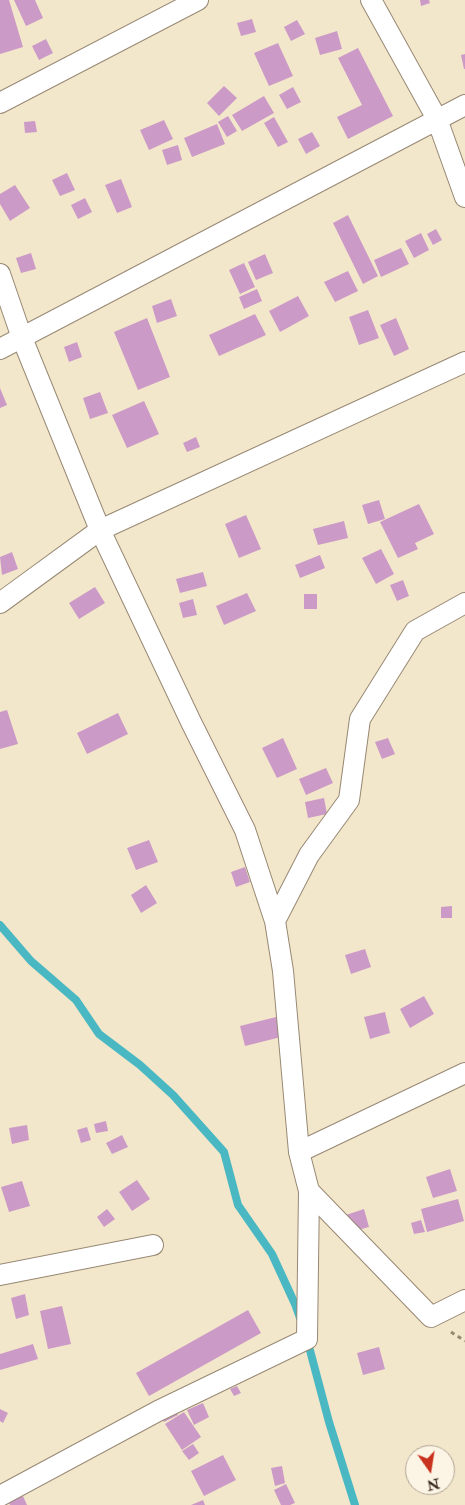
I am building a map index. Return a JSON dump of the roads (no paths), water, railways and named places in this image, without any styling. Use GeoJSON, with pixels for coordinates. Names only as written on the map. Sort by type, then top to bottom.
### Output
{"type":"FeatureCollection","features":[{"type":"Feature","properties":{"kind":"street"},"geometry":{"type":"LineString","coordinates":[[0,103],[198,0]]}},
{"type":"Feature","properties":{"kind":"street"},"geometry":{"type":"LineString","coordinates":[[371,0],[437,119],[465,197]]}},
{"type":"Feature","properties":{"kind":"street"},"geometry":{"type":"LineString","coordinates":[[0,349],[465,105]]}},
{"type":"Feature","properties":{"kind":"street"},"geometry":{"type":"LineString","coordinates":[[0,274],[22,338],[100,530],[244,830],[275,921],[283,971],[299,1152],[309,1191],[307,1339],[158,1411],[0,1496]]}},
{"type":"Feature","properties":{"kind":"street"},"geometry":{"type":"LineString","coordinates":[[0,603],[100,530],[465,362]]}},
{"type":"Feature","properties":{"kind":"street"},"geometry":{"type":"LineString","coordinates":[[275,921],[309,855],[349,800],[360,719],[415,631],[465,603]]}},
{"type":"Feature","properties":{"kind":"street"},"geometry":{"type":"LineString","coordinates":[[299,1152],[465,1073]]}},
{"type":"Feature","properties":{"kind":"street"},"geometry":{"type":"LineString","coordinates":[[309,1191],[430,1317],[465,1300]]}},
{"type":"Feature","properties":{"kind":"street"},"geometry":{"type":"LineString","coordinates":[[0,1275],[153,1244]]}},
{"type":"Feature","properties":{"kind":"street"},"geometry":{"type":"LineString","coordinates":[[0,1500],[2,1505]]}},
{"type":"Feature","properties":{"kind":"waterway"},"geometry":{"type":"LineString","coordinates":[[0,925],[31,961],[76,1000],[99,1034],[140,1065],[173,1095],[224,1152],[238,1205],[272,1254],[300,1318]]}},
{"type":"Feature","properties":{"kind":"waterway"},"geometry":{"type":"LineString","coordinates":[[307,1339],[329,1422],[355,1505]]}}]}
